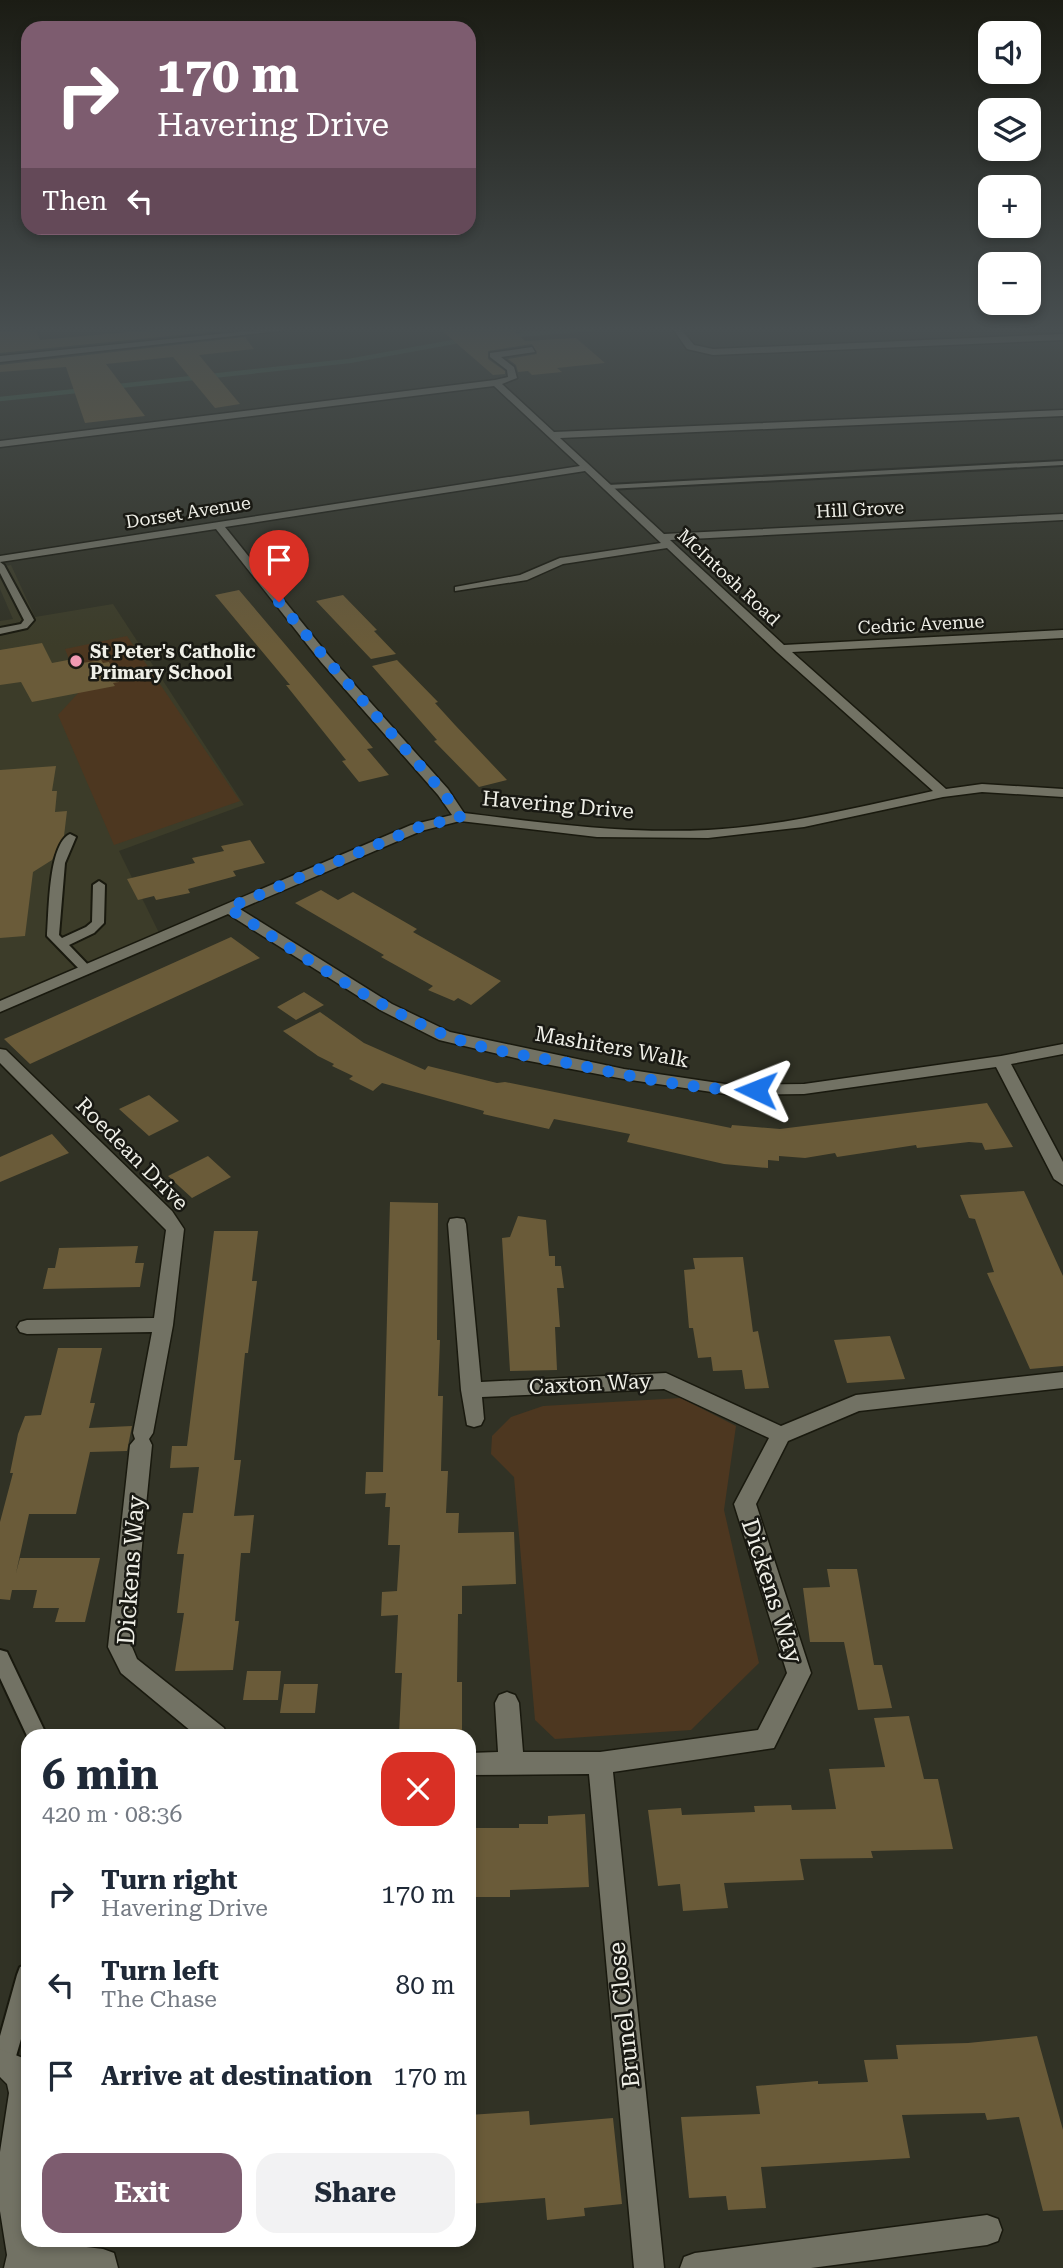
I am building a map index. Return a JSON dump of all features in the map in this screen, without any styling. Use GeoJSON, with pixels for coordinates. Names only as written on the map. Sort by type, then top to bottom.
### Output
{"type":"FeatureCollection","features":[{"type":"Feature","properties":{"kind":"street"},"geometry":{"type":"LineString","coordinates":[[0,444],[74,435]]}},
{"type":"Feature","properties":{"kind":"street","name":"McIntosh Road"},"geometry":{"type":"LineString","coordinates":[[552,435],[781,649],[943,793]]}},
{"type":"Feature","properties":{"kind":"street","name":"Dorset Avenue"},"geometry":{"type":"LineString","coordinates":[[0,559],[588,468]]}},
{"type":"Feature","properties":{"kind":"street","name":"Hill Grove"},"geometry":{"type":"LineString","coordinates":[[459,589],[523,578],[559,561],[664,541],[1063,517]]}},
{"type":"Feature","properties":{"kind":"street"},"geometry":{"type":"LineString","coordinates":[[218,525],[326,659],[443,792],[460,817]]}},
{"type":"Feature","properties":{"kind":"street","name":"Cedric Avenue"},"geometry":{"type":"LineString","coordinates":[[781,649],[1063,634]]}},
{"type":"Feature","properties":{"kind":"street","name":"Havering Drive"},"geometry":{"type":"LineString","coordinates":[[0,1007],[416,828],[460,817],[597,833],[708,834],[804,823],[943,793],[982,788],[1063,793]]}},
{"type":"Feature","properties":{"kind":"street","name":"Mashiters Walk"},"geometry":{"type":"LineString","coordinates":[[228,908],[386,1007],[446,1036],[524,1055],[732,1090],[804,1088],[1001,1061],[1063,1049]]}},
{"type":"Feature","properties":{"kind":"street","name":"Roedean Drive"},"geometry":{"type":"LineString","coordinates":[[0,1054],[165,1215],[176,1229],[163,1325],[142,1439]]}},
{"type":"Feature","properties":{"kind":"street"},"geometry":{"type":"LineString","coordinates":[[1001,1061],[1063,1179]]}},
{"type":"Feature","properties":{"kind":"street"},"geometry":{"type":"LineString","coordinates":[[457,1224],[474,1419]]}},
{"type":"Feature","properties":{"kind":"street"},"geometry":{"type":"LineString","coordinates":[[27,1327],[163,1325]]}},
{"type":"Feature","properties":{"kind":"street"},"geometry":{"type":"LineString","coordinates":[[782,1434],[856,1403],[1063,1380]]}},
{"type":"Feature","properties":{"kind":"street","name":"Caxton Way"},"geometry":{"type":"LineString","coordinates":[[471,1390],[666,1381],[782,1434]]}},
{"type":"Feature","properties":{"kind":"street","name":"Dickens Way"},"geometry":{"type":"LineString","coordinates":[[476,1764],[600,1763],[765,1740],[799,1673],[745,1504],[782,1434]]}},
{"type":"Feature","properties":{"kind":"street","name":"Dickens Way"},"geometry":{"type":"LineString","coordinates":[[142,1439],[120,1647],[129,1666],[206,1729]]}},
{"type":"Feature","properties":{"kind":"street"},"geometry":{"type":"LineString","coordinates":[[506,1703],[511,1762]]}},
{"type":"Feature","properties":{"kind":"street","name":"Brunel Close"},"geometry":{"type":"LineString","coordinates":[[600,1763],[649,2268]]}},
{"type":"Feature","properties":{"kind":"street"},"geometry":{"type":"LineString","coordinates":[[2,2063],[19,2074],[21,2081]]}},
{"type":"Feature","properties":{"kind":"street"},"geometry":{"type":"LineString","coordinates":[[21,2117],[11,2173],[21,2262],[103,2264],[103,2268]]}},
{"type":"Feature","properties":{"kind":"street"},"geometry":{"type":"LineString","coordinates":[[695,2268],[986,2230]]}},
{"type":"Feature","properties":{"kind":"lane"},"geometry":{"type":"LineString","coordinates":[[608,487],[1063,463]]}},
{"type":"Feature","properties":{"kind":"lane"},"geometry":{"type":"LineString","coordinates":[[0,565],[29,620],[24,626],[0,631]]}},
{"type":"Feature","properties":{"kind":"lane"},"geometry":{"type":"LineString","coordinates":[[70,837],[58,863],[53,936],[87,970]]}},
{"type":"Feature","properties":{"kind":"lane"},"geometry":{"type":"LineString","coordinates":[[60,944],[90,930],[98,923],[99,885]]}},
{"type":"Feature","properties":{"kind":"lane"},"geometry":{"type":"LineString","coordinates":[[0,1658],[34,1729]]}},
{"type":"Feature","properties":{"kind":"lane"},"geometry":{"type":"LineString","coordinates":[[2,2063],[21,1999]]}},
{"type":"Feature","properties":{"kind":"shaded area"},"geometry":{"type":"Polygon","coordinates":[[[11,565],[35,617],[113,604],[244,805],[119,851],[161,937],[0,1007],[0,621],[13,619],[0,589],[0,567],[11,565]]]}},
{"type":"Feature","properties":{"kind":"shaded area"},"geometry":{"type":"Polygon","coordinates":[[[127,636],[240,801],[114,845],[58,715],[81,690],[65,649],[127,636]]]}},
{"type":"Feature","properties":{"kind":"shaded area"},"geometry":{"type":"Polygon","coordinates":[[[681,1398],[736,1426],[724,1510],[759,1663],[691,1730],[555,1739],[535,1720],[514,1477],[491,1454],[492,1436],[511,1417],[543,1406],[681,1398]]]}},
{"type":"Feature","properties":{"kind":"building"},"geometry":{"type":"Polygon","coordinates":[[[239,590],[373,748],[367,749],[389,775],[359,782],[342,761],[346,760],[286,685],[290,685],[215,595],[239,590]]]}},
{"type":"Feature","properties":{"kind":"building"},"geometry":{"type":"Polygon","coordinates":[[[343,595],[396,654],[371,659],[316,601],[343,595]]]}},
{"type":"Feature","properties":{"kind":"building"},"geometry":{"type":"Polygon","coordinates":[[[42,643],[52,663],[73,659],[76,664],[101,660],[103,663],[109,662],[119,682],[113,683],[115,686],[32,702],[21,682],[0,685],[0,650],[42,643]]]}},
{"type":"Feature","properties":{"kind":"building"},"geometry":{"type":"Polygon","coordinates":[[[397,660],[507,780],[479,787],[434,741],[437,740],[372,666],[397,660]]]}},
{"type":"Feature","properties":{"kind":"building"},"geometry":{"type":"Polygon","coordinates":[[[56,766],[52,791],[57,791],[55,812],[67,811],[64,836],[52,860],[33,872],[25,936],[0,938],[0,770],[56,766]]]}},
{"type":"Feature","properties":{"kind":"building"},"geometry":{"type":"Polygon","coordinates":[[[250,840],[265,863],[233,871],[236,876],[188,889],[190,893],[156,900],[154,896],[138,900],[127,879],[195,863],[192,858],[224,851],[221,846],[250,840]]]}},
{"type":"Feature","properties":{"kind":"building"},"geometry":{"type":"Polygon","coordinates":[[[321,890],[338,900],[353,892],[417,929],[413,932],[501,981],[471,1005],[458,998],[454,1001],[428,990],[433,986],[295,903],[321,890]]]}},
{"type":"Feature","properties":{"kind":"building"},"geometry":{"type":"Polygon","coordinates":[[[231,937],[260,958],[30,1064],[4,1039],[231,937]]]}},
{"type":"Feature","properties":{"kind":"building"},"geometry":{"type":"Polygon","coordinates":[[[304,992],[324,1005],[296,1020],[277,1007],[304,992]]]}},
{"type":"Feature","properties":{"kind":"building"},"geometry":{"type":"Polygon","coordinates":[[[320,1012],[364,1043],[425,1070],[428,1066],[497,1083],[505,1082],[731,1128],[732,1125],[780,1129],[987,1103],[1013,1147],[985,1150],[982,1143],[969,1142],[917,1148],[916,1145],[837,1157],[835,1153],[805,1158],[779,1156],[779,1161],[768,1160],[768,1168],[724,1164],[627,1142],[630,1134],[554,1119],[549,1129],[483,1114],[484,1111],[382,1083],[373,1091],[349,1079],[353,1076],[332,1066],[334,1064],[283,1031],[320,1012]]]}},
{"type":"Feature","properties":{"kind":"building"},"geometry":{"type":"Polygon","coordinates":[[[149,1095],[179,1121],[149,1136],[119,1109],[149,1095]]]}},
{"type":"Feature","properties":{"kind":"building"},"geometry":{"type":"Polygon","coordinates":[[[52,1134],[69,1153],[0,1182],[0,1157],[52,1134]]]}},
{"type":"Feature","properties":{"kind":"building"},"geometry":{"type":"Polygon","coordinates":[[[208,1156],[231,1177],[192,1198],[168,1176],[208,1156]]]}},
{"type":"Feature","properties":{"kind":"building"},"geometry":{"type":"Polygon","coordinates":[[[1024,1191],[1063,1276],[1063,1366],[1030,1369],[987,1273],[994,1272],[975,1219],[969,1218],[960,1195],[1024,1191]]]}},
{"type":"Feature","properties":{"kind":"building"},"geometry":{"type":"Polygon","coordinates":[[[390,1202],[438,1203],[438,1396],[443,1396],[441,1471],[448,1471],[446,1513],[459,1513],[458,1533],[514,1532],[516,1584],[462,1586],[462,1614],[458,1614],[457,1682],[462,1682],[462,1729],[399,1729],[402,1673],[395,1673],[398,1615],[381,1616],[382,1592],[397,1591],[400,1545],[388,1545],[390,1507],[385,1507],[386,1493],[365,1494],[366,1472],[383,1472],[390,1202]]]}},
{"type":"Feature","properties":{"kind":"building"},"geometry":{"type":"Polygon","coordinates":[[[518,1216],[546,1220],[549,1256],[555,1256],[555,1266],[561,1266],[564,1288],[557,1288],[560,1327],[555,1327],[557,1370],[510,1371],[502,1238],[510,1237],[518,1216]]]}},
{"type":"Feature","properties":{"kind":"building"},"geometry":{"type":"Polygon","coordinates":[[[214,1231],[258,1231],[252,1281],[257,1281],[248,1353],[245,1353],[234,1460],[241,1460],[234,1516],[254,1515],[250,1553],[241,1553],[235,1621],[239,1621],[233,1670],[175,1671],[184,1613],[177,1613],[184,1554],[177,1554],[183,1513],[193,1513],[199,1467],[170,1468],[172,1446],[187,1446],[214,1231]]]}},
{"type":"Feature","properties":{"kind":"building"},"geometry":{"type":"Polygon","coordinates":[[[138,1246],[135,1263],[144,1263],[140,1287],[43,1289],[48,1268],[55,1268],[59,1248],[138,1246]]]}},
{"type":"Feature","properties":{"kind":"building"},"geometry":{"type":"Polygon","coordinates":[[[743,1257],[753,1332],[758,1331],[769,1388],[745,1389],[742,1370],[713,1371],[711,1357],[698,1358],[693,1328],[689,1328],[684,1270],[695,1269],[693,1258],[743,1257]]]}},
{"type":"Feature","properties":{"kind":"building"},"geometry":{"type":"Polygon","coordinates":[[[890,1336],[905,1379],[847,1383],[834,1340],[890,1336]]]}},
{"type":"Feature","properties":{"kind":"building"},"geometry":{"type":"Polygon","coordinates":[[[58,1348],[102,1348],[90,1403],[95,1403],[89,1428],[132,1426],[127,1451],[90,1452],[76,1514],[29,1514],[16,1573],[20,1558],[100,1558],[85,1622],[55,1622],[59,1608],[33,1608],[37,1590],[12,1590],[10,1600],[0,1599],[0,1522],[13,1473],[10,1473],[18,1434],[25,1416],[41,1415],[58,1348]]]}},
{"type":"Feature","properties":{"kind":"building"},"geometry":{"type":"Polygon","coordinates":[[[827,1569],[857,1569],[874,1665],[882,1665],[892,1708],[858,1710],[844,1642],[810,1642],[803,1588],[830,1587],[827,1569]]]}},
{"type":"Feature","properties":{"kind":"building"},"geometry":{"type":"Polygon","coordinates":[[[247,1671],[281,1671],[278,1700],[243,1700],[247,1671]]]}},
{"type":"Feature","properties":{"kind":"building"},"geometry":{"type":"Polygon","coordinates":[[[284,1684],[318,1684],[315,1713],[280,1713],[284,1684]]]}},
{"type":"Feature","properties":{"kind":"building"},"geometry":{"type":"Polygon","coordinates":[[[909,1716],[924,1779],[938,1779],[953,1849],[871,1851],[873,1858],[800,1859],[804,1880],[724,1883],[728,1908],[683,1911],[680,1884],[658,1886],[648,1810],[681,1808],[682,1815],[755,1812],[754,1806],[791,1805],[792,1810],[836,1809],[829,1769],[885,1767],[874,1718],[909,1716]]]}},
{"type":"Feature","properties":{"kind":"building"},"geometry":{"type":"Polygon","coordinates":[[[585,1814],[589,1887],[510,1890],[510,1897],[476,1897],[476,1828],[519,1828],[519,1824],[548,1824],[548,1816],[585,1814]]]}},
{"type":"Feature","properties":{"kind":"building"},"geometry":{"type":"Polygon","coordinates":[[[1037,2036],[1063,2130],[1063,2210],[1043,2211],[1019,2117],[987,2120],[985,2113],[902,2115],[910,2158],[761,2167],[766,2208],[728,2210],[726,2196],[689,2198],[681,2117],[760,2114],[756,2086],[818,2081],[818,2084],[868,2082],[864,2060],[898,2059],[896,2045],[968,2043],[1037,2036]]]}},
{"type":"Feature","properties":{"kind":"building"},"geometry":{"type":"Polygon","coordinates":[[[529,2111],[530,2125],[613,2118],[622,2204],[584,2208],[585,2216],[547,2220],[545,2198],[476,2203],[476,2115],[529,2111]]]}},
{"type":"Feature","properties":{"kind":"place","name":"St Peter's Catholic Primary School"},"geometry":{"type":"Point","coordinates":[76,661]}},
{"type":"Feature","properties":{"kind":"route"},"geometry":{"type":"LineString","coordinates":[[279,602],[443,792],[460,817],[416,828],[228,908],[386,1007],[446,1036],[524,1055],[624,1074],[732,1090],[756,1090]]}}]}
